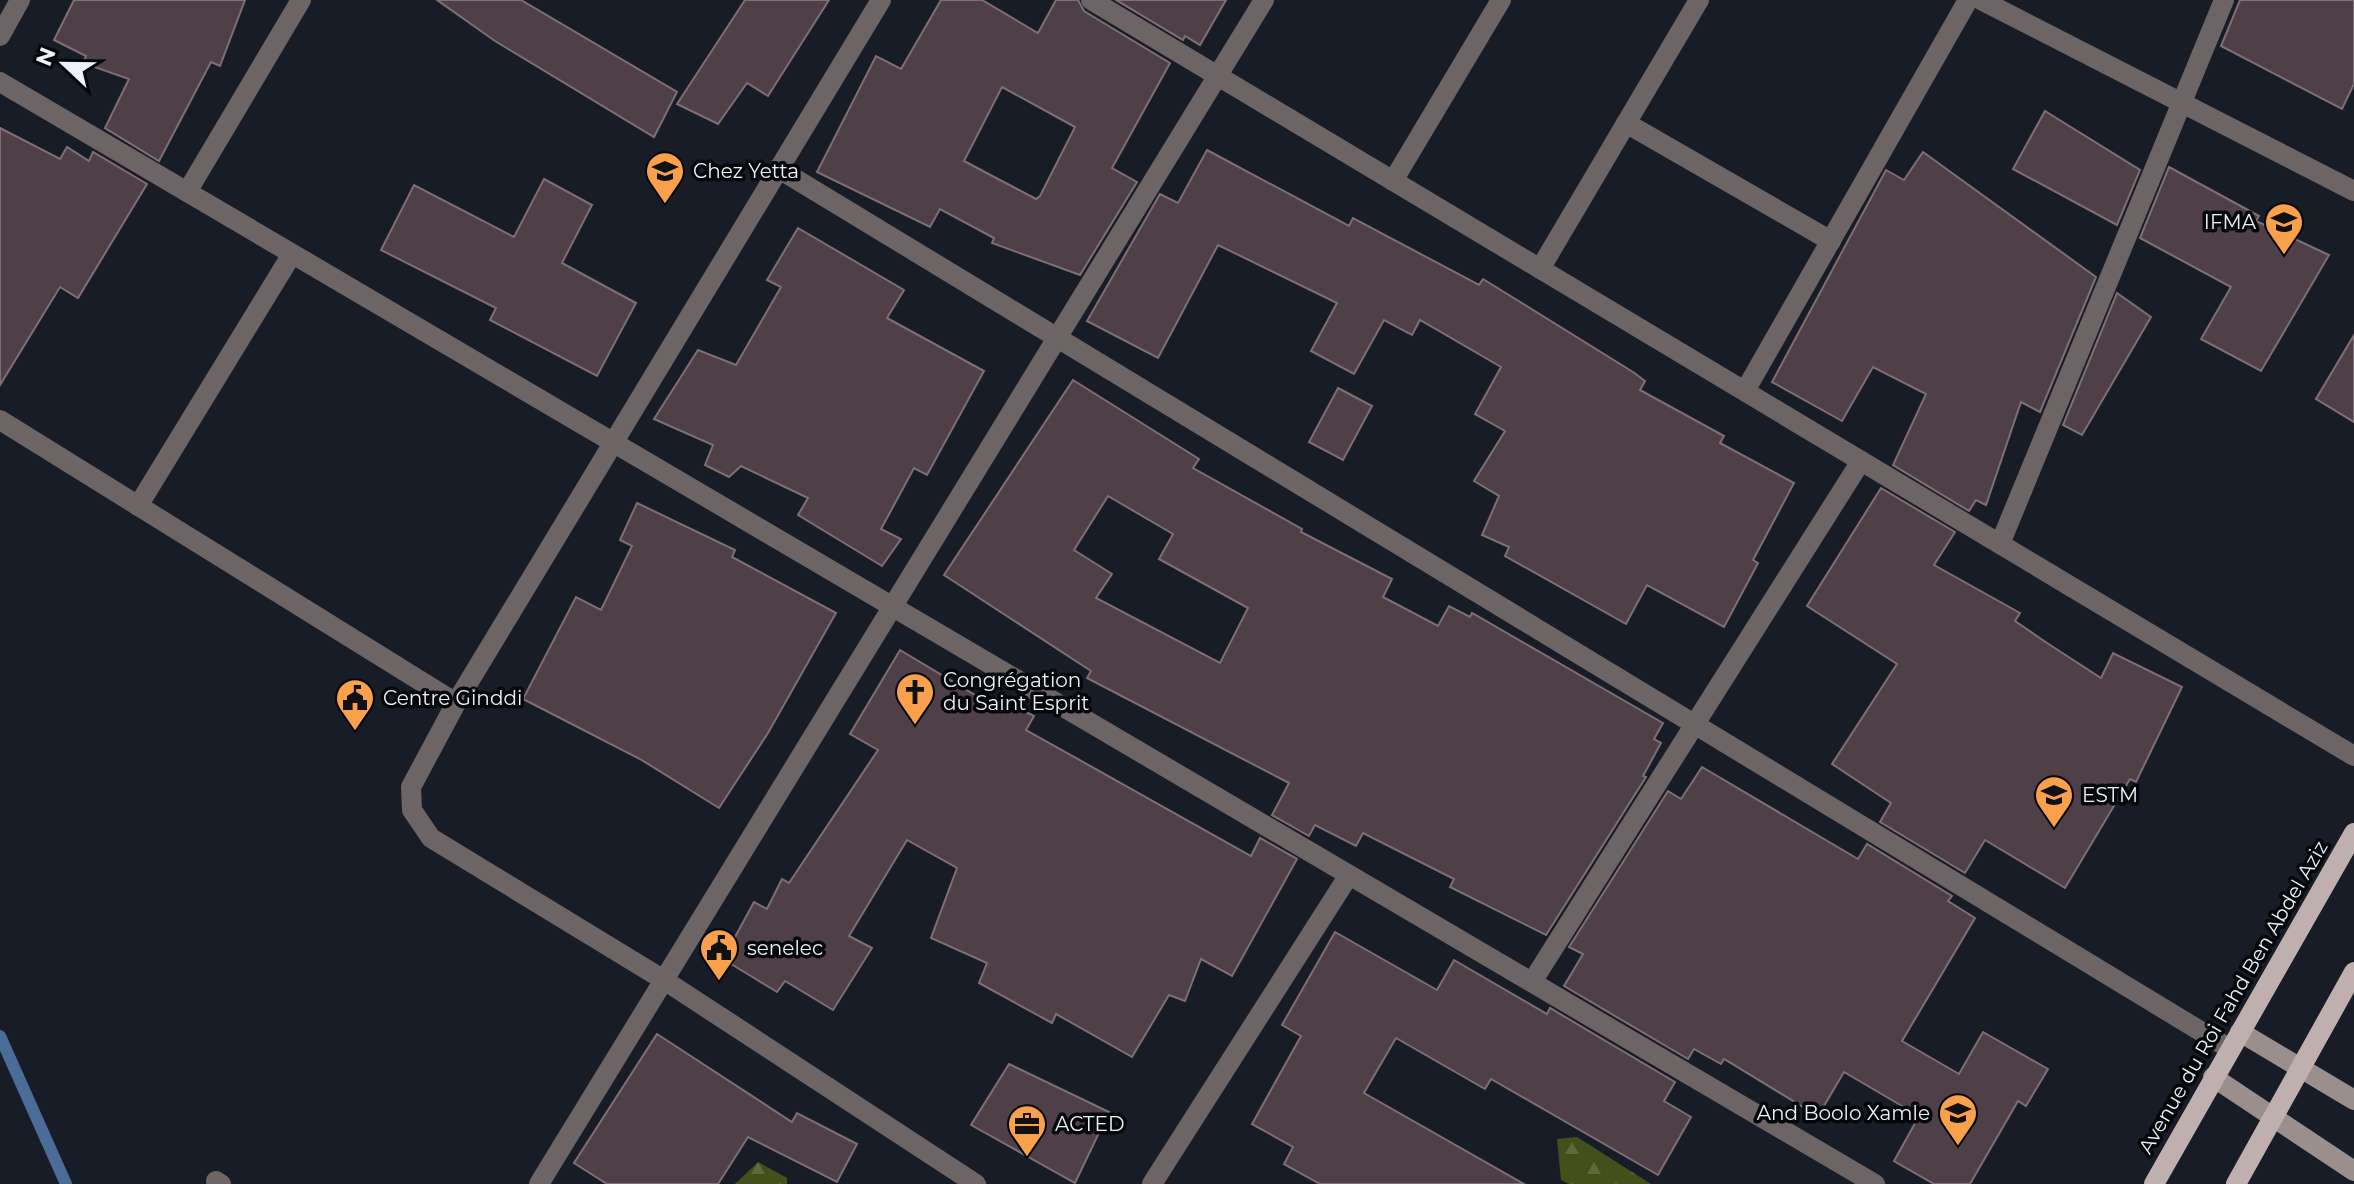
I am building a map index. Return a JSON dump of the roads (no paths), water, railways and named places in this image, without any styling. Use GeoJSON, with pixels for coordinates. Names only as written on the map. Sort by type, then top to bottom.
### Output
{"type":"FeatureCollection","features":[{"type":"Feature","properties":{"kind":"main road","name":"Avenue du Roi Fahd Ben Abdel Aziz"},"geometry":{"type":"LineString","coordinates":[[2154,1184],[2354,833]]}},
{"type":"Feature","properties":{"kind":"main road"},"geometry":{"type":"LineString","coordinates":[[2236,1184],[2354,972]]}},
{"type":"Feature","properties":{"kind":"main road"},"geometry":{"type":"LineString","coordinates":[[2235,1041],[2300,1068],[2354,1100]]}},
{"type":"Feature","properties":{"kind":"main road"},"geometry":{"type":"LineString","coordinates":[[2213,1077],[2354,1171]]}},
{"type":"Feature","properties":{"kind":"street"},"geometry":{"type":"LineString","coordinates":[[0,36],[20,0]]}},
{"type":"Feature","properties":{"kind":"street"},"geometry":{"type":"LineString","coordinates":[[187,192],[301,0]]}},
{"type":"Feature","properties":{"kind":"street"},"geometry":{"type":"LineString","coordinates":[[881,0],[456,703],[411,787],[412,810],[431,838],[664,980],[976,1184]]}},
{"type":"Feature","properties":{"kind":"street"},"geometry":{"type":"LineString","coordinates":[[1091,0],[2354,756]]}},
{"type":"Feature","properties":{"kind":"street"},"geometry":{"type":"LineString","coordinates":[[539,1184],[1264,0]]}},
{"type":"Feature","properties":{"kind":"street"},"geometry":{"type":"LineString","coordinates":[[1393,181],[1501,0]]}},
{"type":"Feature","properties":{"kind":"street"},"geometry":{"type":"LineString","coordinates":[[1540,269],[1699,0]]}},
{"type":"Feature","properties":{"kind":"street"},"geometry":{"type":"LineString","coordinates":[[1745,391],[1968,0]]}},
{"type":"Feature","properties":{"kind":"street"},"geometry":{"type":"LineString","coordinates":[[1981,0],[2354,191]]}},
{"type":"Feature","properties":{"kind":"street"},"geometry":{"type":"LineString","coordinates":[[2000,544],[2224,0]]}},
{"type":"Feature","properties":{"kind":"street"},"geometry":{"type":"LineString","coordinates":[[0,82],[1875,1184]]}},
{"type":"Feature","properties":{"kind":"street"},"geometry":{"type":"LineString","coordinates":[[1626,123],[1831,241]]}},
{"type":"Feature","properties":{"kind":"street"},"geometry":{"type":"LineString","coordinates":[[779,169],[1695,725],[2235,1041]]}},
{"type":"Feature","properties":{"kind":"street"},"geometry":{"type":"LineString","coordinates":[[138,506],[292,254]]}},
{"type":"Feature","properties":{"kind":"street"},"geometry":{"type":"LineString","coordinates":[[0,420],[456,703]]}},
{"type":"Feature","properties":{"kind":"street"},"geometry":{"type":"LineString","coordinates":[[1532,982],[1861,461]]}},
{"type":"Feature","properties":{"kind":"street"},"geometry":{"type":"LineString","coordinates":[[1152,1184],[1349,875]]}},
{"type":"Feature","properties":{"kind":"waterway"},"geometry":{"type":"LineString","coordinates":[[0,1036],[66,1184]]}},
{"type":"Feature","properties":{"kind":"place","name":"Chez Yetta"},"geometry":{"type":"Point","coordinates":[665,205]}},
{"type":"Feature","properties":{"kind":"place","name":"IFMA"},"geometry":{"type":"Point","coordinates":[2284,256]}},
{"type":"Feature","properties":{"kind":"place","name":"Congrégation du Saint Esprit"},"geometry":{"type":"Point","coordinates":[915,726]}},
{"type":"Feature","properties":{"kind":"place","name":"Centre Ginddi"},"geometry":{"type":"Point","coordinates":[355,732]}},
{"type":"Feature","properties":{"kind":"place","name":"ESTM"},"geometry":{"type":"Point","coordinates":[2054,829]}},
{"type":"Feature","properties":{"kind":"place","name":"senelec"},"geometry":{"type":"Point","coordinates":[719,982]}},
{"type":"Feature","properties":{"kind":"place","name":"And Boolo Xamle"},"geometry":{"type":"Point","coordinates":[1958,1147]}},
{"type":"Feature","properties":{"kind":"place","name":"ACTED"},"geometry":{"type":"Point","coordinates":[1027,1158]}}]}
